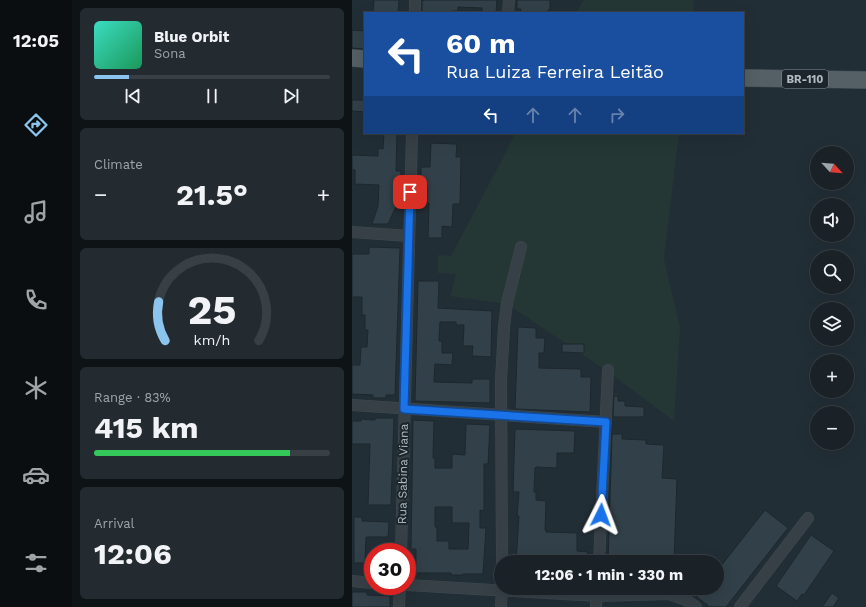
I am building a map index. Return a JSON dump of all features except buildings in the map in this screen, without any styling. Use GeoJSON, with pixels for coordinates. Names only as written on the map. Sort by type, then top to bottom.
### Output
{"type":"FeatureCollection","features":[{"type":"Feature","properties":{"kind":"main road"},"geometry":{"type":"LineString","coordinates":[[352,58],[364,59]]}},
{"type":"Feature","properties":{"kind":"main road","name":"BR-110"},"geometry":{"type":"LineString","coordinates":[[744,78],[866,80]]}},
{"type":"Feature","properties":{"kind":"street"},"geometry":{"type":"LineString","coordinates":[[415,0],[415,12]]}},
{"type":"Feature","properties":{"kind":"street"},"geometry":{"type":"LineString","coordinates":[[508,12],[509,0]]}},
{"type":"Feature","properties":{"kind":"street","name":"Rua Sabina Viana"},"geometry":{"type":"LineString","coordinates":[[400,543],[412,134]]}},
{"type":"Feature","properties":{"kind":"street"},"geometry":{"type":"LineString","coordinates":[[352,232],[409,236]]}},
{"type":"Feature","properties":{"kind":"street"},"geometry":{"type":"LineString","coordinates":[[502,555],[501,380],[507,302],[521,247]]}},
{"type":"Feature","properties":{"kind":"street"},"geometry":{"type":"LineString","coordinates":[[599,555],[608,370]]}},
{"type":"Feature","properties":{"kind":"street"},"geometry":{"type":"LineString","coordinates":[[352,405],[606,422]]}},
{"type":"Feature","properties":{"kind":"street"},"geometry":{"type":"LineString","coordinates":[[740,607],[808,518]]}},
{"type":"Feature","properties":{"kind":"street"},"geometry":{"type":"LineString","coordinates":[[352,581],[364,582]]}},
{"type":"Feature","properties":{"kind":"street"},"geometry":{"type":"LineString","coordinates":[[416,585],[494,589]]}},
{"type":"Feature","properties":{"kind":"street"},"geometry":{"type":"LineString","coordinates":[[399,607],[400,595]]}},
{"type":"Feature","properties":{"kind":"street"},"geometry":{"type":"LineString","coordinates":[[502,595],[502,607]]}},
{"type":"Feature","properties":{"kind":"street"},"geometry":{"type":"LineString","coordinates":[[596,607],[597,595]]}},
{"type":"Feature","properties":{"kind":"street"},"geometry":{"type":"LineString","coordinates":[[672,595],[686,600],[696,607]]}},
{"type":"Feature","properties":{"kind":"green space"},"geometry":{"type":"Polygon","coordinates":[[[584,0],[694,0],[693,12],[577,12],[584,0]]]}},
{"type":"Feature","properties":{"kind":"green space"},"geometry":{"type":"Polygon","coordinates":[[[515,134],[679,134],[664,259],[680,328],[674,421],[604,369],[507,304],[450,296],[456,274],[438,273],[438,255],[451,256],[515,134]]]}},
{"type":"Feature","properties":{"kind":"route"},"geometry":{"type":"LineString","coordinates":[[410,192],[404,409],[501,414],[606,422],[601,515]]}}]}
